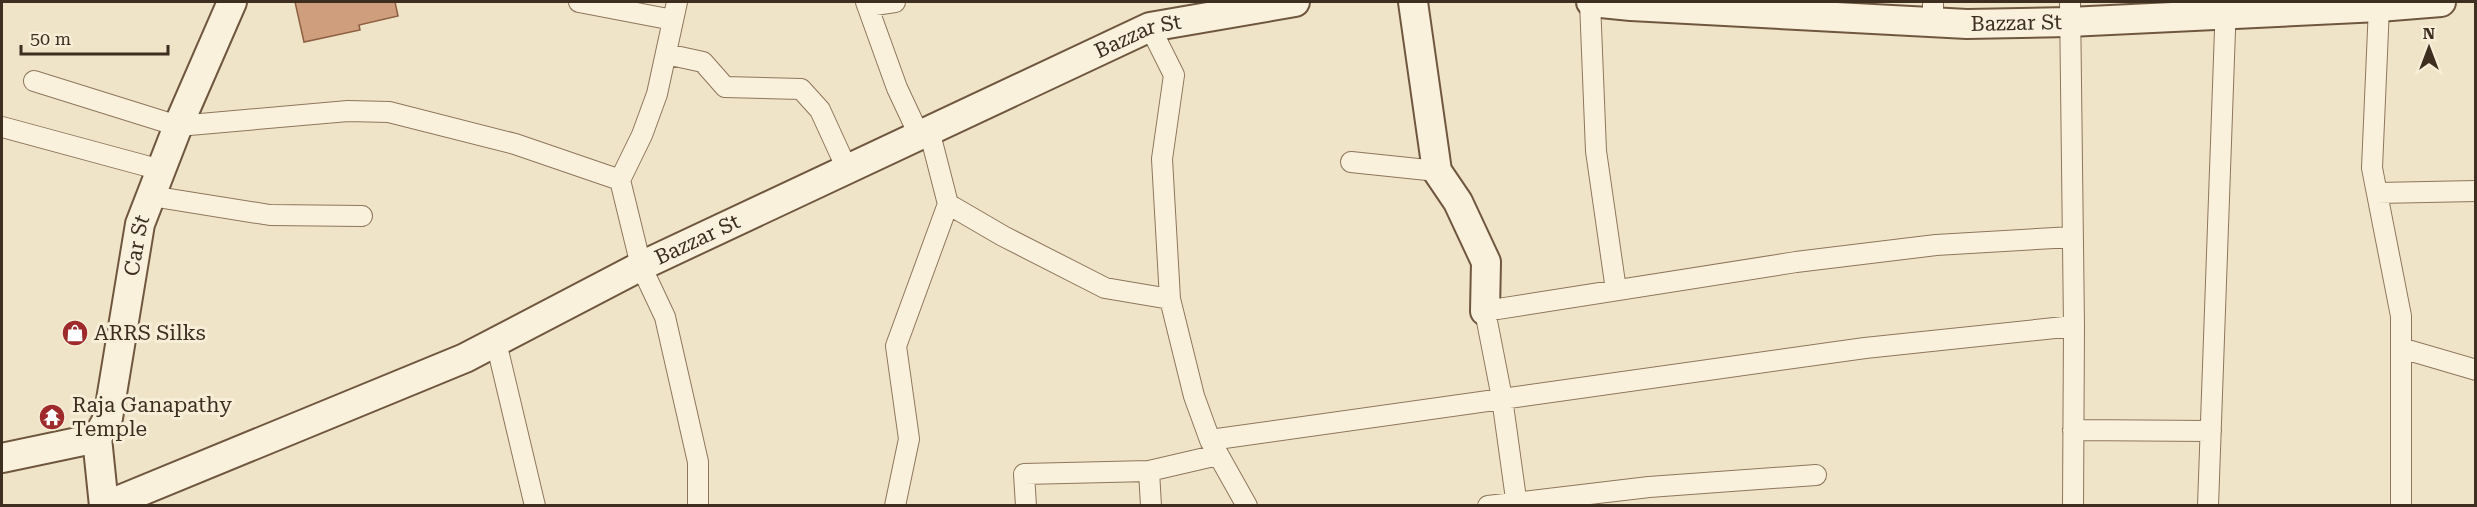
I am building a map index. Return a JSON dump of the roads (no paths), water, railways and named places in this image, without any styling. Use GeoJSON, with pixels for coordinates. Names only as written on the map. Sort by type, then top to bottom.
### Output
{"type":"FeatureCollection","features":[{"type":"Feature","properties":{"kind":"main road","name":"Car St"},"geometry":{"type":"LineString","coordinates":[[97,438],[108,418],[140,224],[178,126],[232,2]]}},
{"type":"Feature","properties":{"kind":"main road"},"geometry":{"type":"LineString","coordinates":[[1150,27],[1181,2]]}},
{"type":"Feature","properties":{"kind":"main road","name":"Bazzar St"},"geometry":{"type":"LineString","coordinates":[[105,506],[465,358],[641,266],[1150,27],[1295,2]]}},
{"type":"Feature","properties":{"kind":"main road"},"geometry":{"type":"LineString","coordinates":[[1413,2],[1437,171],[1458,202],[1486,262],[1485,311]]}},
{"type":"Feature","properties":{"kind":"main road","name":"Bazzar St"},"geometry":{"type":"LineString","coordinates":[[1590,2],[1933,12],[1967,24],[2070,12],[2379,7],[2441,2]]}},
{"type":"Feature","properties":{"kind":"main road"},"geometry":{"type":"LineString","coordinates":[[2,458],[97,438],[105,506]]}},
{"type":"Feature","properties":{"kind":"street"},"geometry":{"type":"LineString","coordinates":[[579,2],[675,11],[657,94],[642,135],[620,180],[641,266],[665,316],[698,462],[698,506]]}},
{"type":"Feature","properties":{"kind":"street"},"geometry":{"type":"LineString","coordinates":[[894,506],[909,439],[896,346],[948,204],[924,132],[897,88],[867,4],[895,2]]}},
{"type":"Feature","properties":{"kind":"street"},"geometry":{"type":"LineString","coordinates":[[1590,2],[1596,151],[1616,290]]}},
{"type":"Feature","properties":{"kind":"street"},"geometry":{"type":"LineString","coordinates":[[2379,7],[2372,168],[2401,316],[2401,506]]}},
{"type":"Feature","properties":{"kind":"street"},"geometry":{"type":"LineString","coordinates":[[2208,506],[2226,8]]}},
{"type":"Feature","properties":{"kind":"street"},"geometry":{"type":"LineString","coordinates":[[2070,12],[2074,326],[2073,506]]}},
{"type":"Feature","properties":{"kind":"street"},"geometry":{"type":"LineString","coordinates":[[1150,27],[1174,75],[1162,159],[1170,299],[1194,396],[1214,448],[1247,506]]}},
{"type":"Feature","properties":{"kind":"street"},"geometry":{"type":"LineString","coordinates":[[666,54],[703,62],[725,87],[801,89],[820,110],[847,169]]}},
{"type":"Feature","properties":{"kind":"street"},"geometry":{"type":"LineString","coordinates":[[34,81],[178,126],[348,111],[389,112],[515,144],[620,180]]}},
{"type":"Feature","properties":{"kind":"street"},"geometry":{"type":"LineString","coordinates":[[2,128],[161,170]]}},
{"type":"Feature","properties":{"kind":"street"},"geometry":{"type":"LineString","coordinates":[[1351,162],[1437,171]]}},
{"type":"Feature","properties":{"kind":"street"},"geometry":{"type":"LineString","coordinates":[[2377,193],[2475,191]]}},
{"type":"Feature","properties":{"kind":"street"},"geometry":{"type":"LineString","coordinates":[[151,196],[270,215],[362,216]]}},
{"type":"Feature","properties":{"kind":"street"},"geometry":{"type":"LineString","coordinates":[[948,204],[1105,288],[1170,299]]}},
{"type":"Feature","properties":{"kind":"street"},"geometry":{"type":"LineString","coordinates":[[1517,504],[1502,398],[1485,311],[1796,262],[1925,247],[2072,237]]}},
{"type":"Feature","properties":{"kind":"street"},"geometry":{"type":"LineString","coordinates":[[1026,506],[1024,474],[1149,471],[1214,448],[1502,398],[1865,348],[2074,326]]}},
{"type":"Feature","properties":{"kind":"street"},"geometry":{"type":"LineString","coordinates":[[496,342],[535,506]]}},
{"type":"Feature","properties":{"kind":"street"},"geometry":{"type":"LineString","coordinates":[[2401,348],[2475,370]]}},
{"type":"Feature","properties":{"kind":"street"},"geometry":{"type":"LineString","coordinates":[[2073,430],[2211,431]]}},
{"type":"Feature","properties":{"kind":"street"},"geometry":{"type":"LineString","coordinates":[[1149,471],[1150,506]]}},
{"type":"Feature","properties":{"kind":"street"},"geometry":{"type":"LineString","coordinates":[[1488,506],[1649,487],[1816,475]]}},
{"type":"Feature","properties":{"kind":"place","name":"ARRS Silks"},"geometry":{"type":"Point","coordinates":[75,333]}},
{"type":"Feature","properties":{"kind":"place","name":"Raja Ganapathy Temple"},"geometry":{"type":"Point","coordinates":[52,417]}}]}
